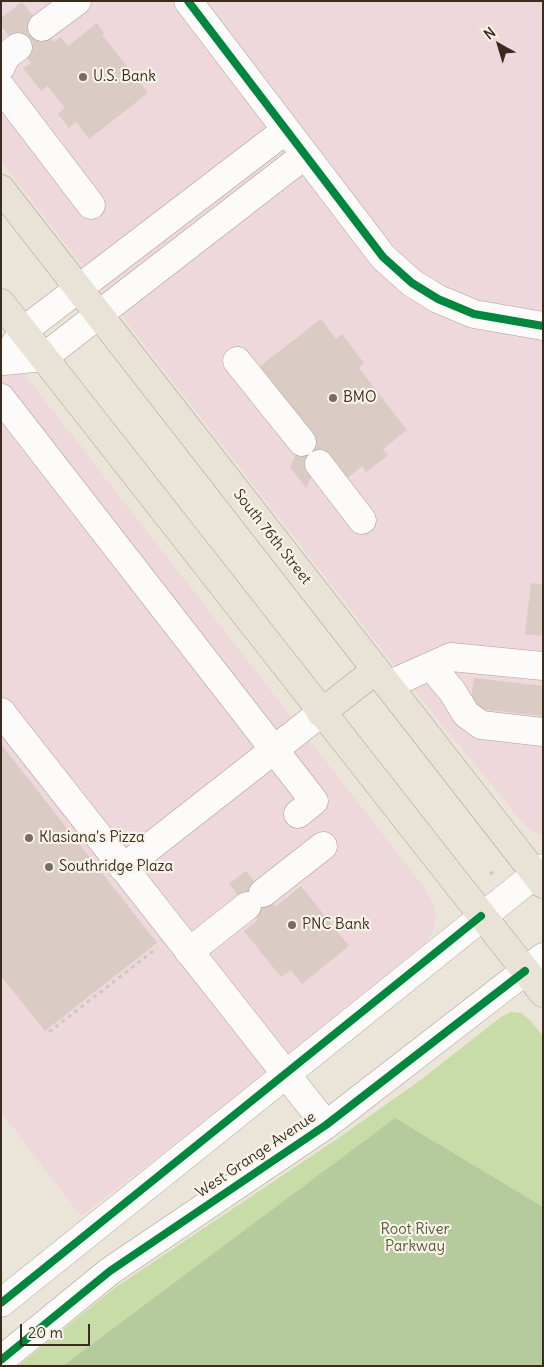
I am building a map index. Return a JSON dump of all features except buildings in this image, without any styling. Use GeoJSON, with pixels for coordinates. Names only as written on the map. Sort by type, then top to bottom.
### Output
{"type":"FeatureCollection","features":[{"type":"Feature","properties":{"kind":"main road","name":"South 76th Street"},"geometry":{"type":"LineString","coordinates":[[1,189],[382,678],[540,875]]}},
{"type":"Feature","properties":{"kind":"main road"},"geometry":{"type":"LineString","coordinates":[[1,303],[481,916],[534,964],[543,993]]}},
{"type":"Feature","properties":{"kind":"main road"},"geometry":{"type":"LineString","coordinates":[[321,713],[382,678]]}},
{"type":"Feature","properties":{"kind":"street"},"geometry":{"type":"LineString","coordinates":[[42,27],[77,1]]}},
{"type":"Feature","properties":{"kind":"street"},"geometry":{"type":"LineString","coordinates":[[188,1],[383,256],[412,283],[438,299],[474,314],[543,326]]}},
{"type":"Feature","properties":{"kind":"street"},"geometry":{"type":"LineString","coordinates":[[1,87],[91,205]]}},
{"type":"Feature","properties":{"kind":"street"},"geometry":{"type":"LineString","coordinates":[[3,362],[23,331],[286,130]]}},
{"type":"Feature","properties":{"kind":"street"},"geometry":{"type":"LineString","coordinates":[[3,362],[44,356],[305,155]]}},
{"type":"Feature","properties":{"kind":"street"},"geometry":{"type":"LineString","coordinates":[[236,361],[302,442]]}},
{"type":"Feature","properties":{"kind":"street"},"geometry":{"type":"LineString","coordinates":[[1,398],[314,801],[298,814]]}},
{"type":"Feature","properties":{"kind":"street"},"geometry":{"type":"LineString","coordinates":[[319,464],[362,520]]}},
{"type":"Feature","properties":{"kind":"street"},"geometry":{"type":"LineString","coordinates":[[382,678],[431,666],[451,657],[543,666]]}},
{"type":"Feature","properties":{"kind":"street"},"geometry":{"type":"LineString","coordinates":[[431,666],[452,691],[466,714],[481,725],[543,732]]}},
{"type":"Feature","properties":{"kind":"street"},"geometry":{"type":"LineString","coordinates":[[1,712],[326,1125]]}},
{"type":"Feature","properties":{"kind":"street"},"geometry":{"type":"LineString","coordinates":[[123,868],[321,713]]}},
{"type":"Feature","properties":{"kind":"street"},"geometry":{"type":"LineString","coordinates":[[188,952],[323,846]]}},
{"type":"Feature","properties":{"kind":"street"},"geometry":{"type":"LineString","coordinates":[[1,1303],[481,916],[540,875]]}},
{"type":"Feature","properties":{"kind":"street","name":"West Grange Avenue"},"geometry":{"type":"LineString","coordinates":[[1,1360],[110,1272],[326,1125],[534,964]]}},
{"type":"Feature","properties":{"kind":"path"},"geometry":{"type":"LineString","coordinates":[[490,874],[496,870]]}},
{"type":"Feature","properties":{"kind":"path"},"geometry":{"type":"LineString","coordinates":[[49,1032],[162,944]]}},
{"type":"Feature","properties":{"kind":"shaded area"},"geometry":{"type":"Polygon","coordinates":[[[1,1],[543,1],[543,834],[534,833],[527,828],[394,665],[1,161],[1,1]]]}},
{"type":"Feature","properties":{"kind":"shaded area"},"geometry":{"type":"Polygon","coordinates":[[[1,344],[423,886],[433,903],[436,917],[433,932],[426,943],[240,1094],[81,1216],[1,1112],[1,344]]]}},
{"type":"Feature","properties":{"kind":"green space","name":"Root River Parkway"},"geometry":{"type":"Polygon","coordinates":[[[511,1012],[521,1013],[529,1019],[543,1036],[543,1366],[18,1366],[113,1289],[340,1137],[422,1079],[501,1017],[511,1012]]]}},
{"type":"Feature","properties":{"kind":"green space","name":"Root River Parkway"},"geometry":{"type":"Polygon","coordinates":[[[395,1118],[543,1207],[543,1366],[63,1366],[395,1118]]]}},
{"type":"Feature","properties":{"kind":"cycle path"},"geometry":{"type":"LineString","coordinates":[[188,1],[383,257],[412,283],[438,299],[474,314],[543,326]]}},
{"type":"Feature","properties":{"kind":"cycle path"},"geometry":{"type":"LineString","coordinates":[[1,1303],[481,916]]}},
{"type":"Feature","properties":{"kind":"cycle path"},"geometry":{"type":"LineString","coordinates":[[1,1360],[110,1271],[326,1125],[525,971]]}},
{"type":"Feature","properties":{"kind":"place","name":"U.S. Bank"},"geometry":{"type":"Point","coordinates":[83,77]}},
{"type":"Feature","properties":{"kind":"place","name":"BMO"},"geometry":{"type":"Point","coordinates":[333,398]}},
{"type":"Feature","properties":{"kind":"place","name":"Klasiana's Pizza"},"geometry":{"type":"Point","coordinates":[29,838]}},
{"type":"Feature","properties":{"kind":"place","name":"Southridge Plaza"},"geometry":{"type":"Point","coordinates":[49,867]}},
{"type":"Feature","properties":{"kind":"place","name":"PNC Bank"},"geometry":{"type":"Point","coordinates":[292,925]}}]}
